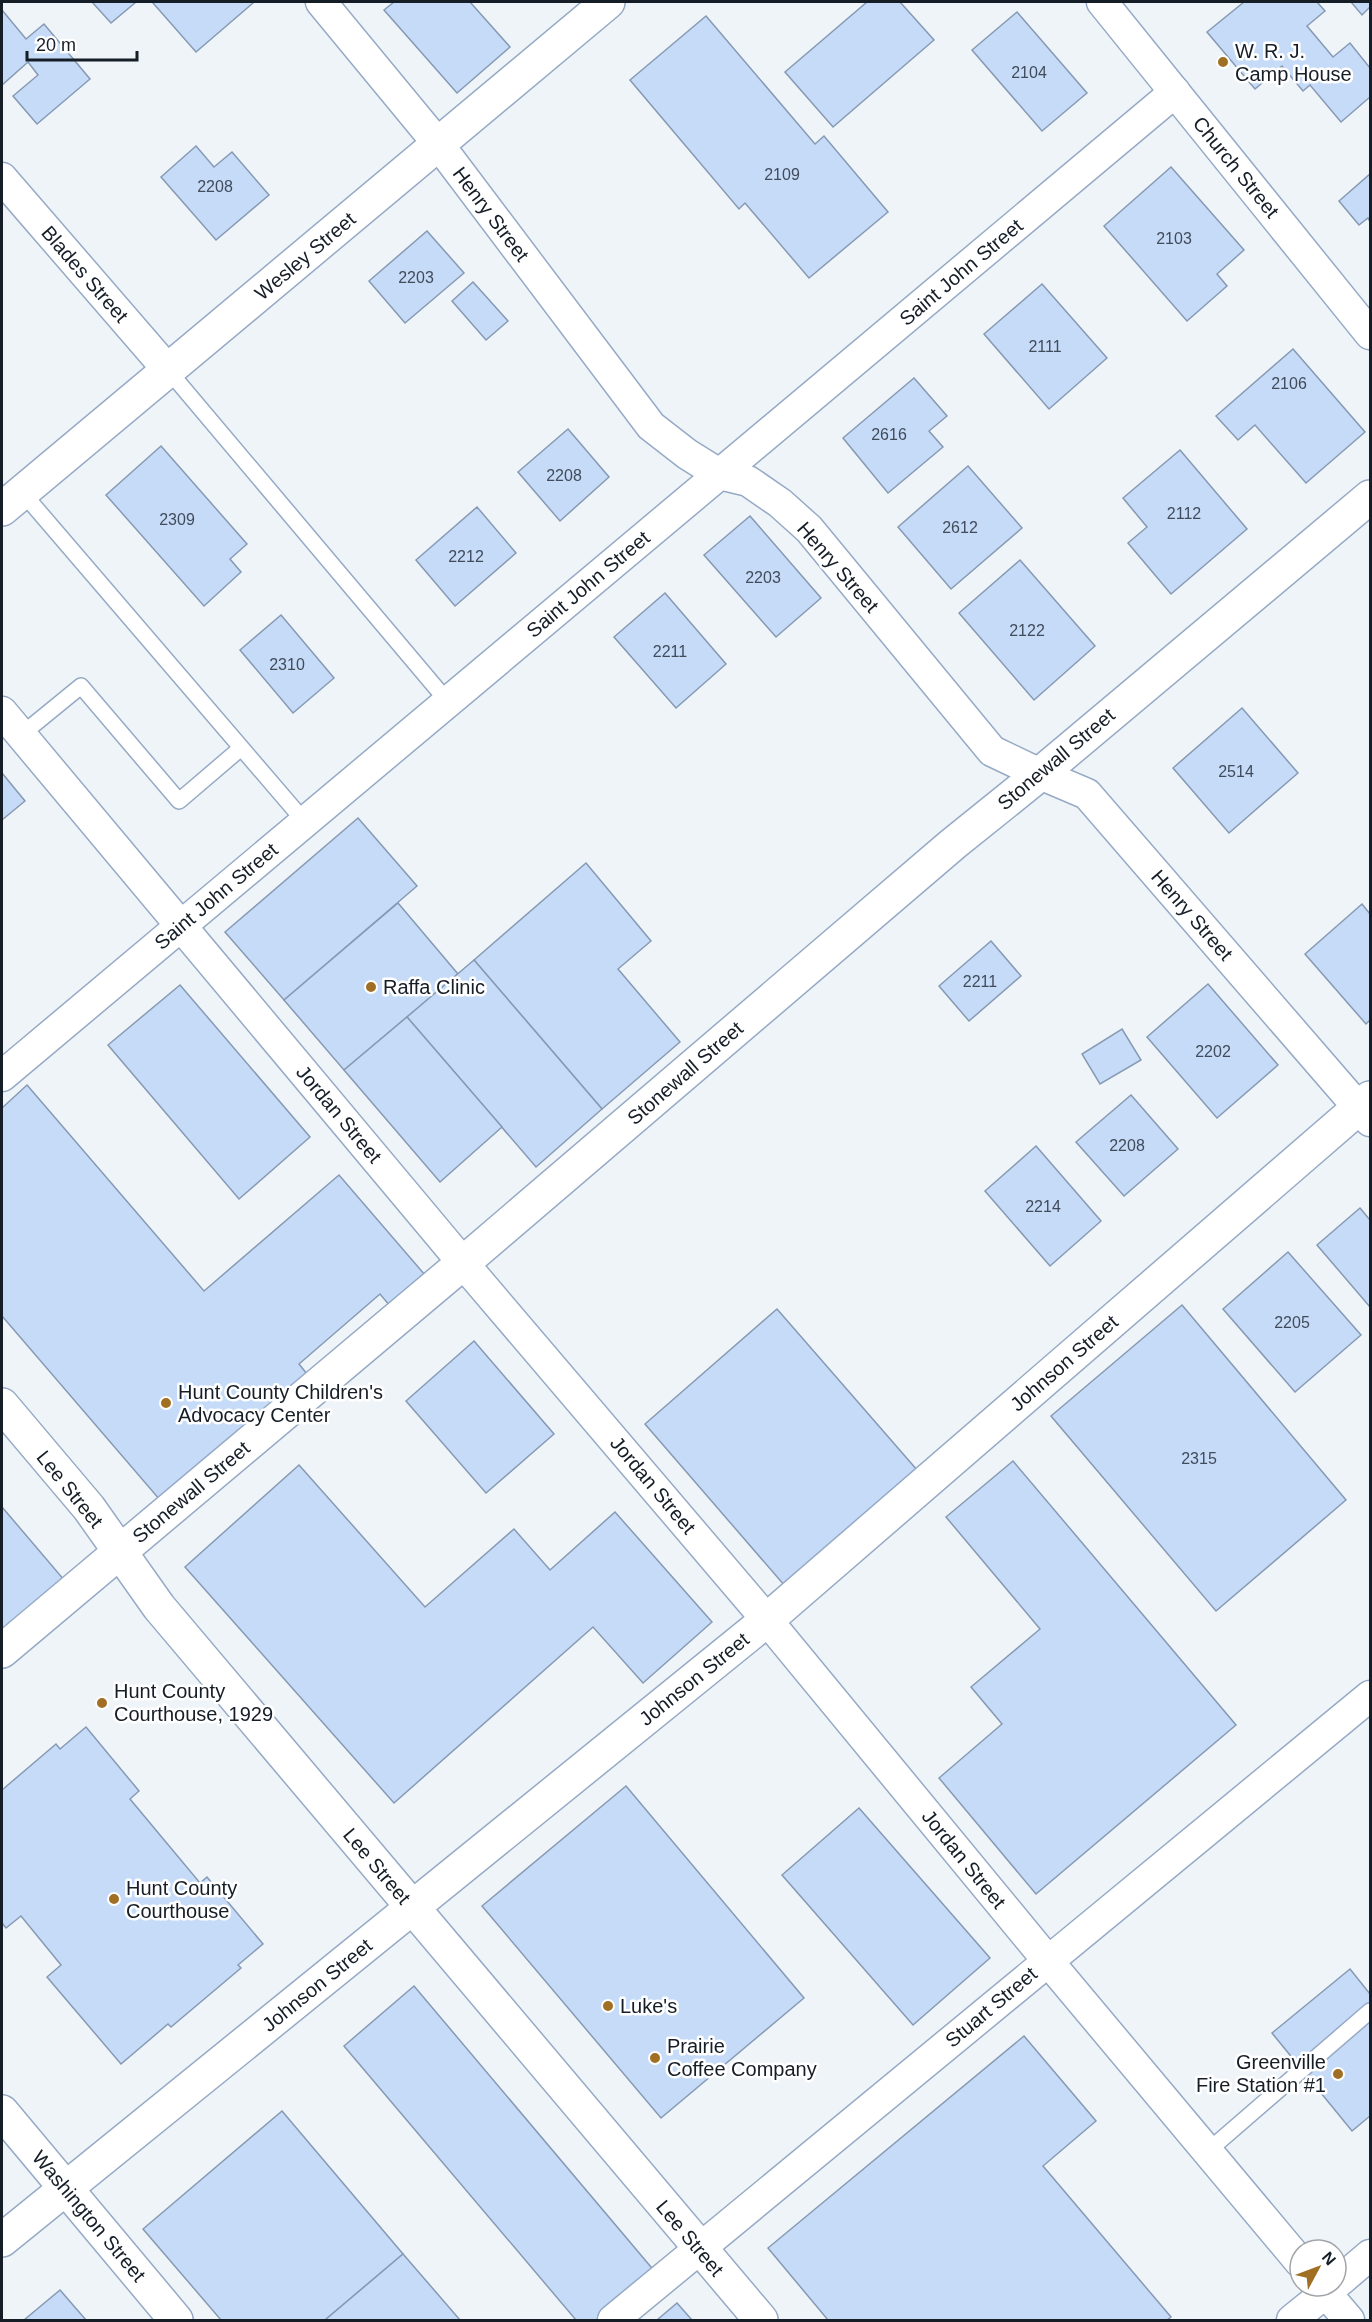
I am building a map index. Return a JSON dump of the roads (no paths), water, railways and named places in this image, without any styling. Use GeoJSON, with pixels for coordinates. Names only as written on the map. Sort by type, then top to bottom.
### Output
{"type":"FeatureCollection","features":[{"type":"Feature","properties":{"kind":"main road","name":"Wesley Street"},"geometry":{"type":"LineString","coordinates":[[12,500],[608,2]]}},
{"type":"Feature","properties":{"kind":"main road","name":"Stonewall Street"},"geometry":{"type":"LineString","coordinates":[[2,1651],[463,1263],[953,844],[1371,497]]}},
{"type":"Feature","properties":{"kind":"main road","name":"Johnson Street"},"geometry":{"type":"LineString","coordinates":[[2,2240],[767,1620],[1367,1109]]}},
{"type":"Feature","properties":{"kind":"main road","name":"Lee Street"},"geometry":{"type":"LineString","coordinates":[[2,1405],[88,1508],[159,1607],[761,2320]]}},
{"type":"Feature","properties":{"kind":"main road","name":"Washington Street"},"geometry":{"type":"LineString","coordinates":[[2,2112],[176,2320]]}},
{"type":"Feature","properties":{"kind":"street","name":"Henry Street"},"geometry":{"type":"LineString","coordinates":[[321,2],[439,145],[651,426],[687,454],[719,474],[748,480],[780,503],[809,529],[992,750],[1087,794],[1367,1109]]}},
{"type":"Feature","properties":{"kind":"street","name":"Church Street"},"geometry":{"type":"LineString","coordinates":[[1104,2],[1371,334]]}},
{"type":"Feature","properties":{"kind":"street","name":"Saint John Street"},"geometry":{"type":"LineString","coordinates":[[2,1076],[1175,92]]}},
{"type":"Feature","properties":{"kind":"street","name":"Blades Street"},"geometry":{"type":"LineString","coordinates":[[2,178],[168,370]]}},
{"type":"Feature","properties":{"kind":"street","name":"Jordan Street"},"geometry":{"type":"LineString","coordinates":[[2,712],[463,1263],[767,1620],[1288,2248]]}},
{"type":"Feature","properties":{"kind":"street","name":"Stuart Street"},"geometry":{"type":"LineString","coordinates":[[613,2320],[1371,1696]]}},
{"type":"Feature","properties":{"kind":"street"},"geometry":{"type":"LineString","coordinates":[[1348,2273],[1371,2255]]}},
{"type":"Feature","properties":{"kind":"street"},"geometry":{"type":"LineString","coordinates":[[1292,2320],[1317,2298]]}},
{"type":"Feature","properties":{"kind":"street"},"geometry":{"type":"LineString","coordinates":[[1336,2298],[1349,2320]]}},
{"type":"Feature","properties":{"kind":"lane"},"geometry":{"type":"LineString","coordinates":[[168,370],[448,702]]}},
{"type":"Feature","properties":{"kind":"lane"},"geometry":{"type":"LineString","coordinates":[[12,500],[241,748],[305,822]]}},
{"type":"Feature","properties":{"kind":"lane"},"geometry":{"type":"LineString","coordinates":[[21,735],[81,686],[179,801],[241,748]]}},
{"type":"Feature","properties":{"kind":"lane"},"geometry":{"type":"LineString","coordinates":[[1208,2151],[1371,2011]]}},
{"type":"Feature","properties":{"kind":"place","name":"W. R. J. Camp House"},"geometry":{"type":"Point","coordinates":[1223,62]}},
{"type":"Feature","properties":{"kind":"place","name":"Raffa Clinic"},"geometry":{"type":"Point","coordinates":[371,987]}},
{"type":"Feature","properties":{"kind":"place","name":"Hunt County Children's Advocacy Center"},"geometry":{"type":"Point","coordinates":[166,1403]}},
{"type":"Feature","properties":{"kind":"place","name":"Hunt County Courthouse, 1929"},"geometry":{"type":"Point","coordinates":[102,1703]}},
{"type":"Feature","properties":{"kind":"place","name":"Hunt County Courthouse"},"geometry":{"type":"Point","coordinates":[114,1899]}},
{"type":"Feature","properties":{"kind":"place","name":"Luke's"},"geometry":{"type":"Point","coordinates":[608,2006]}},
{"type":"Feature","properties":{"kind":"place","name":"Prairie Coffee Company"},"geometry":{"type":"Point","coordinates":[655,2058]}},
{"type":"Feature","properties":{"kind":"place","name":"Greenville Fire Station #1"},"geometry":{"type":"Point","coordinates":[1338,2074]}}]}
